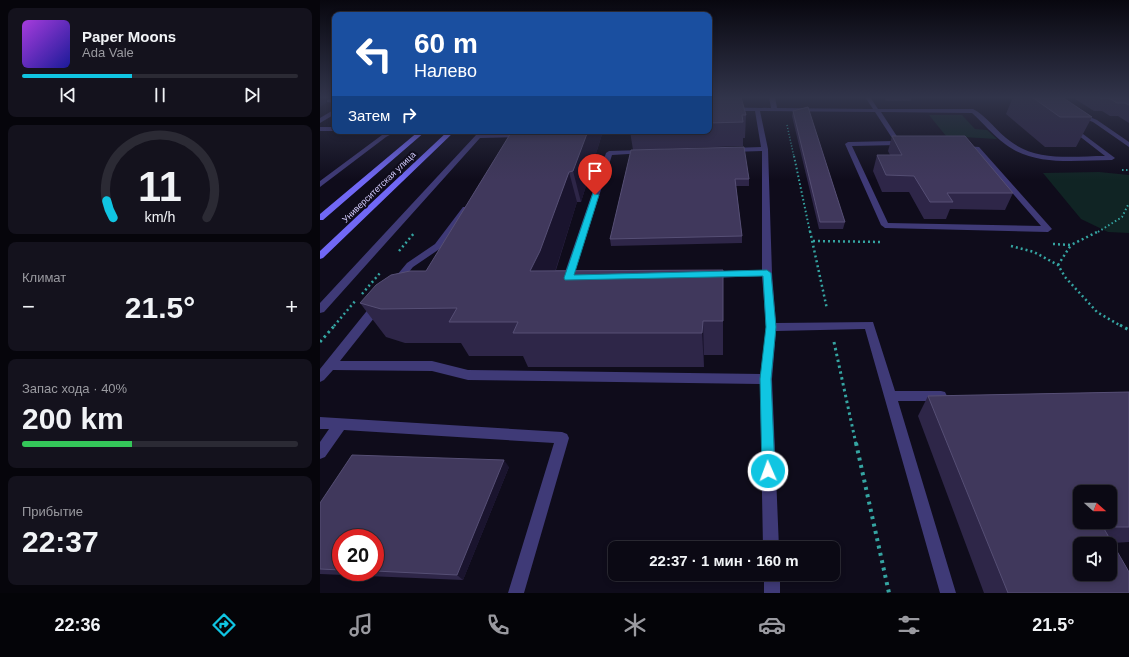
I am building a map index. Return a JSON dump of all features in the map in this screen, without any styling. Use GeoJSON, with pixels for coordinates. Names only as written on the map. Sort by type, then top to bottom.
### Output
{"type":"FeatureCollection","features":[{"type":"Feature","properties":{"kind":"main road","name":"Университетская улица"},"geometry":{"type":"LineString","coordinates":[[320,218],[418,134]]}},
{"type":"Feature","properties":{"kind":"main road","name":"Университетская улица"},"geometry":{"type":"LineString","coordinates":[[320,256],[449,134]]}},
{"type":"Feature","properties":{"kind":"lane"},"geometry":{"type":"LineString","coordinates":[[760,125],[765,149],[767,273],[771,327],[766,379],[771,541]]}},
{"type":"Feature","properties":{"kind":"lane"},"geometry":{"type":"LineString","coordinates":[[886,125],[898,143]]}},
{"type":"Feature","properties":{"kind":"lane"},"geometry":{"type":"LineString","coordinates":[[989,125],[1008,143],[1025,153],[1044,158],[1112,158],[1069,125]]}},
{"type":"Feature","properties":{"kind":"lane"},"geometry":{"type":"LineString","coordinates":[[1100,125],[1129,145]]}},
{"type":"Feature","properties":{"kind":"lane"},"geometry":{"type":"LineString","coordinates":[[320,129],[332,129]]}},
{"type":"Feature","properties":{"kind":"lane"},"geometry":{"type":"LineString","coordinates":[[320,185],[388,134]]}},
{"type":"Feature","properties":{"kind":"lane"},"geometry":{"type":"LineString","coordinates":[[320,309],[478,136],[509,134]]}},
{"type":"Feature","properties":{"kind":"lane"},"geometry":{"type":"LineString","coordinates":[[512,148],[523,134]]}},
{"type":"Feature","properties":{"kind":"lane"},"geometry":{"type":"LineString","coordinates":[[898,143],[978,148],[1048,229],[885,225],[848,144],[898,143]]}},
{"type":"Feature","properties":{"kind":"lane"},"geometry":{"type":"LineString","coordinates":[[726,150],[765,149]]}},
{"type":"Feature","properties":{"kind":"lane"},"geometry":{"type":"LineString","coordinates":[[584,277],[568,278],[609,153],[656,152]]}},
{"type":"Feature","properties":{"kind":"lane"},"geometry":{"type":"LineString","coordinates":[[320,177],[329,178]]}},
{"type":"Feature","properties":{"kind":"lane"},"geometry":{"type":"LineString","coordinates":[[391,288],[410,264],[438,246],[470,203]]}},
{"type":"Feature","properties":{"kind":"lane"},"geometry":{"type":"LineString","coordinates":[[703,275],[767,273]]}},
{"type":"Feature","properties":{"kind":"lane"},"geometry":{"type":"LineString","coordinates":[[320,377],[382,300]]}},
{"type":"Feature","properties":{"kind":"lane"},"geometry":{"type":"LineString","coordinates":[[771,327],[869,325],[948,593]]}},
{"type":"Feature","properties":{"kind":"lane"},"geometry":{"type":"LineString","coordinates":[[329,365],[432,366],[468,375],[766,379]]}},
{"type":"Feature","properties":{"kind":"lane"},"geometry":{"type":"LineString","coordinates":[[891,396],[953,396]]}},
{"type":"Feature","properties":{"kind":"lane"},"geometry":{"type":"LineString","coordinates":[[320,423],[562,438],[516,593]]}},
{"type":"Feature","properties":{"kind":"lane"},"geometry":{"type":"LineString","coordinates":[[320,453],[341,424]]}},
{"type":"Feature","properties":{"kind":"lane"},"geometry":{"type":"LineString","coordinates":[[772,581],[772,593]]}},
{"type":"Feature","properties":{"kind":"path"},"geometry":{"type":"LineString","coordinates":[[786,125],[889,593]]}},
{"type":"Feature","properties":{"kind":"path"},"geometry":{"type":"LineString","coordinates":[[397,253],[418,230]]}},
{"type":"Feature","properties":{"kind":"path"},"geometry":{"type":"LineString","coordinates":[[1058,265],[1071,244]]}},
{"type":"Feature","properties":{"kind":"path"},"geometry":{"type":"LineString","coordinates":[[1007,245],[1034,252],[1058,265],[1065,277],[1097,312],[1129,330]]}},
{"type":"Feature","properties":{"kind":"path"},"geometry":{"type":"LineString","coordinates":[[320,342],[382,271]]}},
{"type":"Feature","properties":{"kind":"green space"},"geometry":{"type":"Polygon","coordinates":[[[937,125],[971,125],[975,129],[987,130],[997,139],[946,136],[937,125]]]}},
{"type":"Feature","properties":{"kind":"green space"},"geometry":{"type":"Polygon","coordinates":[[[1099,172],[1129,175],[1129,233],[1108,232],[1081,219],[1043,173],[1099,172]]]}},
{"type":"Feature","properties":{"kind":"building"},"geometry":{"type":"Polygon","coordinates":[[[796,125],[814,125],[845,222],[820,222],[796,125]]]}},
{"type":"Feature","properties":{"kind":"building"},"geometry":{"type":"Polygon","coordinates":[[[510,134],[587,134],[573,171],[569,172],[540,251],[530,271],[723,270],[723,321],[703,321],[702,333],[513,333],[518,322],[449,322],[457,308],[381,309],[360,303],[376,285],[391,275],[410,271],[426,271],[510,134]]]}},
{"type":"Feature","properties":{"kind":"building"},"geometry":{"type":"Polygon","coordinates":[[[892,136],[965,136],[1013,193],[947,193],[953,202],[930,202],[914,176],[886,175],[877,155],[902,155],[892,136]]]}},
{"type":"Feature","properties":{"kind":"building"},"geometry":{"type":"Polygon","coordinates":[[[744,147],[749,179],[735,179],[742,236],[610,239],[631,150],[744,147]]]}},
{"type":"Feature","properties":{"kind":"building"},"geometry":{"type":"Polygon","coordinates":[[[1129,392],[1129,527],[1117,527],[1117,485],[1073,485],[1073,529],[1104,529],[1109,537],[1073,537],[1073,581],[1117,581],[1117,551],[1129,572],[1129,593],[1008,593],[928,396],[1129,392]]]}},
{"type":"Feature","properties":{"kind":"building"},"geometry":{"type":"Polygon","coordinates":[[[352,455],[504,460],[457,575],[384,571],[384,529],[332,529],[332,570],[320,569],[320,503],[352,455]]]}},
{"type":"Feature","properties":{"kind":"route"},"geometry":{"type":"LineString","coordinates":[[595,195],[568,278],[767,273],[771,327],[766,379],[768,471]]}}]}
